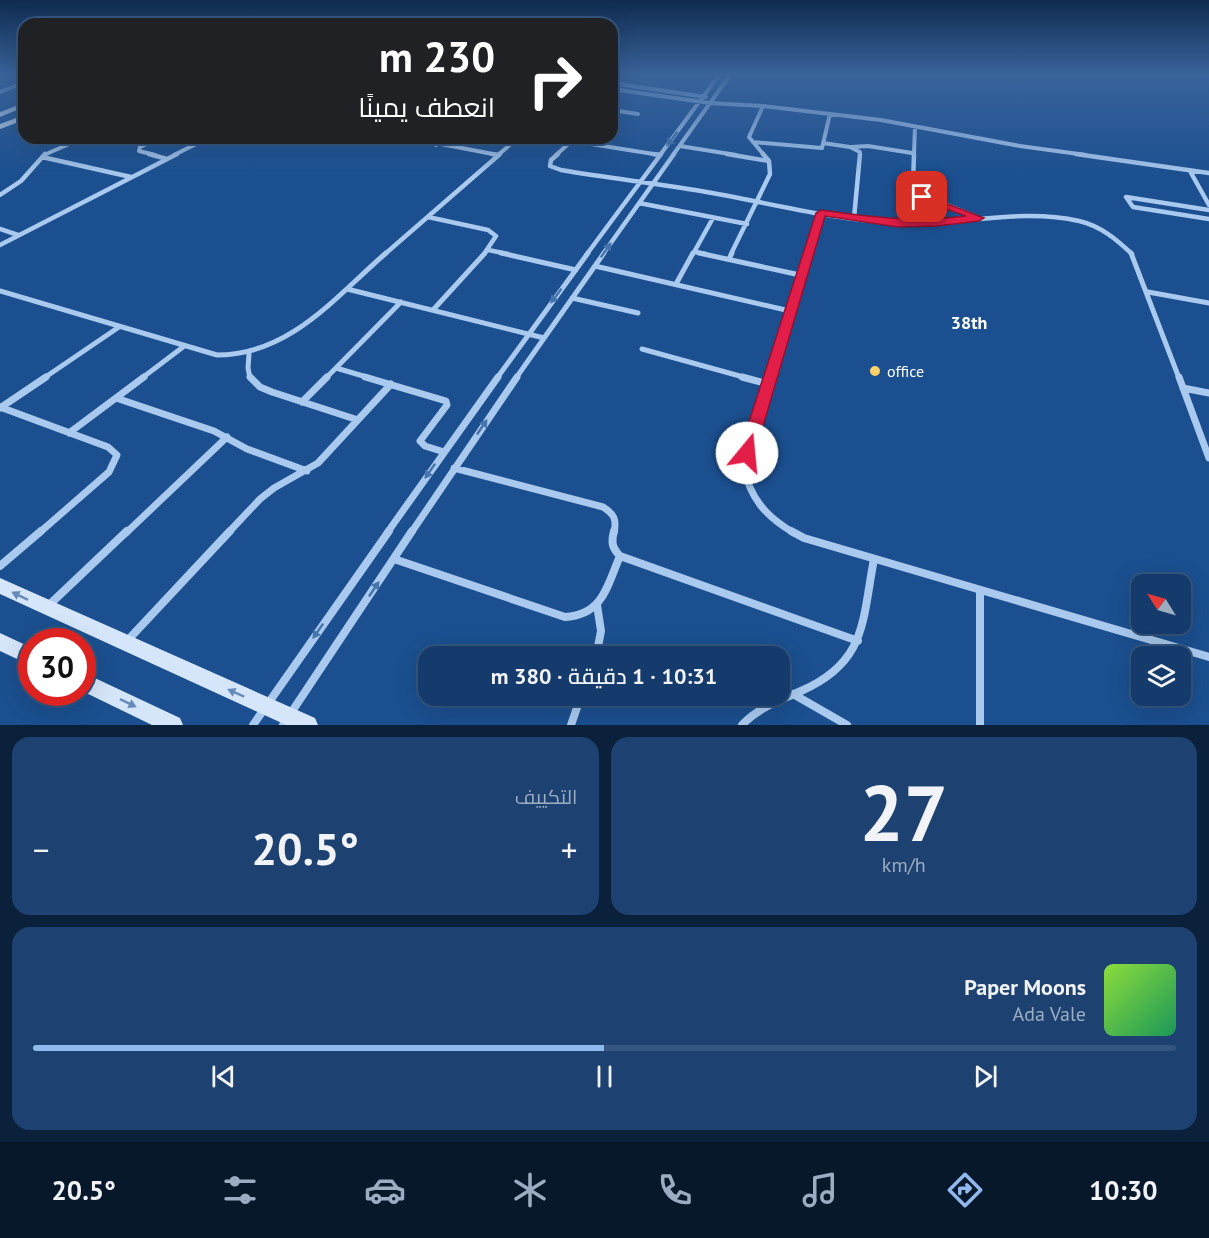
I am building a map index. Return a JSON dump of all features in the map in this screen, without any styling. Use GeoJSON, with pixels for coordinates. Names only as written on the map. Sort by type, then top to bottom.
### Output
{"type":"FeatureCollection","features":[{"type":"Feature","properties":{"kind":"street"},"geometry":{"type":"LineString","coordinates":[[0,115],[15,109]]}},
{"type":"Feature","properties":{"kind":"street"},"geometry":{"type":"LineString","coordinates":[[253,725],[528,334],[695,109]]}},
{"type":"Feature","properties":{"kind":"street"},"geometry":{"type":"LineString","coordinates":[[286,720],[454,468],[706,109]]}},
{"type":"Feature","properties":{"kind":"street"},"geometry":{"type":"LineString","coordinates":[[729,259],[770,174],[769,161],[752,142],[750,133],[762,109]]}},
{"type":"Feature","properties":{"kind":"street"},"geometry":{"type":"LineString","coordinates":[[787,109],[915,126],[1020,146],[1209,173]]}},
{"type":"Feature","properties":{"kind":"street"},"geometry":{"type":"LineString","coordinates":[[618,111],[638,114]]}},
{"type":"Feature","properties":{"kind":"street"},"geometry":{"type":"LineString","coordinates":[[752,142],[820,149],[830,114]]}},
{"type":"Feature","properties":{"kind":"street"},"geometry":{"type":"LineString","coordinates":[[0,127],[18,120]]}},
{"type":"Feature","properties":{"kind":"street"},"geometry":{"type":"LineString","coordinates":[[915,126],[912,153],[915,192],[922,197],[979,218]]}},
{"type":"Feature","properties":{"kind":"street"},"geometry":{"type":"LineString","coordinates":[[823,143],[850,147],[868,146],[912,153]]}},
{"type":"Feature","properties":{"kind":"street"},"geometry":{"type":"LineString","coordinates":[[0,195],[21,181],[42,157],[69,144]]}},
{"type":"Feature","properties":{"kind":"street"},"geometry":{"type":"LineString","coordinates":[[147,144],[140,147],[139,151],[167,159]]}},
{"type":"Feature","properties":{"kind":"street"},"geometry":{"type":"LineString","coordinates":[[0,245],[196,144]]}},
{"type":"Feature","properties":{"kind":"street"},"geometry":{"type":"LineString","coordinates":[[432,144],[498,155]]}},
{"type":"Feature","properties":{"kind":"street"},"geometry":{"type":"LineString","coordinates":[[2,293],[217,356],[249,354],[285,340],[347,289],[511,144]]}},
{"type":"Feature","properties":{"kind":"street"},"geometry":{"type":"LineString","coordinates":[[569,144],[551,160],[550,166],[854,218],[918,224],[1001,215],[1040,215],[1079,222],[1097,228],[1113,236],[1129,250],[1148,292],[1209,458]]}},
{"type":"Feature","properties":{"kind":"street"},"geometry":{"type":"LineString","coordinates":[[597,144],[660,155]]}},
{"type":"Feature","properties":{"kind":"street"},"geometry":{"type":"LineString","coordinates":[[680,146],[769,161]]}},
{"type":"Feature","properties":{"kind":"street"},"geometry":{"type":"LineString","coordinates":[[850,147],[861,154],[854,218]]}},
{"type":"Feature","properties":{"kind":"street"},"geometry":{"type":"LineString","coordinates":[[42,157],[131,177]]}},
{"type":"Feature","properties":{"kind":"street"},"geometry":{"type":"LineString","coordinates":[[1190,171],[1209,205]]}},
{"type":"Feature","properties":{"kind":"street"},"geometry":{"type":"LineString","coordinates":[[1209,210],[1126,197],[1133,207],[1209,219]]}},
{"type":"Feature","properties":{"kind":"street"},"geometry":{"type":"LineString","coordinates":[[639,203],[747,224]]}},
{"type":"Feature","properties":{"kind":"street"},"geometry":{"type":"LineString","coordinates":[[821,213],[800,274],[743,465],[746,486],[758,506],[778,525],[804,538],[980,592],[1209,657]]}},
{"type":"Feature","properties":{"kind":"street"},"geometry":{"type":"LineString","coordinates":[[428,217],[488,230],[496,236],[488,250],[433,310]]}},
{"type":"Feature","properties":{"kind":"street"},"geometry":{"type":"LineString","coordinates":[[676,284],[714,218]]}},
{"type":"Feature","properties":{"kind":"street"},"geometry":{"type":"LineString","coordinates":[[0,229],[18,235]]}},
{"type":"Feature","properties":{"kind":"street"},"geometry":{"type":"LineString","coordinates":[[488,250],[576,270]]}},
{"type":"Feature","properties":{"kind":"street"},"geometry":{"type":"LineString","coordinates":[[695,252],[800,274]]}},
{"type":"Feature","properties":{"kind":"street"},"geometry":{"type":"LineString","coordinates":[[595,266],[790,311]]}},
{"type":"Feature","properties":{"kind":"street"},"geometry":{"type":"LineString","coordinates":[[347,289],[544,338]]}},
{"type":"Feature","properties":{"kind":"street"},"geometry":{"type":"LineString","coordinates":[[1148,292],[1209,303]]}},
{"type":"Feature","properties":{"kind":"street"},"geometry":{"type":"LineString","coordinates":[[572,298],[638,313]]}},
{"type":"Feature","properties":{"kind":"street"},"geometry":{"type":"LineString","coordinates":[[302,402],[401,302]]}},
{"type":"Feature","properties":{"kind":"street"},"geometry":{"type":"LineString","coordinates":[[0,407],[119,327]]}},
{"type":"Feature","properties":{"kind":"street"},"geometry":{"type":"LineString","coordinates":[[69,433],[183,347]]}},
{"type":"Feature","properties":{"kind":"street"},"geometry":{"type":"LineString","coordinates":[[642,350],[768,384]]}},
{"type":"Feature","properties":{"kind":"street"},"geometry":{"type":"LineString","coordinates":[[249,354],[247,367],[251,379],[267,390],[358,420]]}},
{"type":"Feature","properties":{"kind":"street"},"geometry":{"type":"LineString","coordinates":[[336,368],[446,401],[447,405],[420,441],[425,446],[444,452]]}},
{"type":"Feature","properties":{"kind":"street"},"geometry":{"type":"LineString","coordinates":[[124,643],[260,499],[274,488],[307,471],[326,456],[391,384]]}},
{"type":"Feature","properties":{"kind":"street"},"geometry":{"type":"LineString","coordinates":[[1183,388],[1209,393]]}},
{"type":"Feature","properties":{"kind":"street"},"geometry":{"type":"LineString","coordinates":[[116,398],[226,437],[247,450],[307,471]]}},
{"type":"Feature","properties":{"kind":"street"},"geometry":{"type":"LineString","coordinates":[[0,407],[108,447],[117,455],[115,463],[97,483],[0,566]]}},
{"type":"Feature","properties":{"kind":"street"},"geometry":{"type":"LineString","coordinates":[[46,609],[226,437]]}},
{"type":"Feature","properties":{"kind":"street"},"geometry":{"type":"LineString","coordinates":[[454,468],[611,511],[617,523],[611,546],[620,556],[858,641]]}},
{"type":"Feature","properties":{"kind":"street"},"geometry":{"type":"LineString","coordinates":[[394,560],[565,617],[578,618],[589,614],[597,605],[620,556]]}},
{"type":"Feature","properties":{"kind":"street"},"geometry":{"type":"LineString","coordinates":[[742,725],[754,712],[822,682],[845,662],[858,641],[874,559]]}},
{"type":"Feature","properties":{"kind":"street"},"geometry":{"type":"LineString","coordinates":[[0,586],[46,609],[266,706],[286,720],[308,725]]}},
{"type":"Feature","properties":{"kind":"street"},"geometry":{"type":"LineString","coordinates":[[980,592],[980,725]]}},
{"type":"Feature","properties":{"kind":"street"},"geometry":{"type":"LineString","coordinates":[[597,605],[602,618],[599,646]]}},
{"type":"Feature","properties":{"kind":"street"},"geometry":{"type":"LineString","coordinates":[[0,642],[18,650]]}},
{"type":"Feature","properties":{"kind":"street"},"geometry":{"type":"LineString","coordinates":[[96,688],[173,725]]}},
{"type":"Feature","properties":{"kind":"street"},"geometry":{"type":"LineString","coordinates":[[793,694],[848,725]]}},
{"type":"Feature","properties":{"kind":"street"},"geometry":{"type":"LineString","coordinates":[[571,725],[578,706]]}},
{"type":"Feature","properties":{"kind":"place","name":"office"},"geometry":{"type":"Point","coordinates":[875,371]}},
{"type":"Feature","properties":{"kind":"district","name":"38th"},"geometry":{"type":"Point","coordinates":[969,323]}},
{"type":"Feature","properties":{"kind":"route"},"geometry":{"type":"LineString","coordinates":[[747,453],[800,274],[821,213],[898,224],[937,223],[979,218],[922,197]]}}]}
